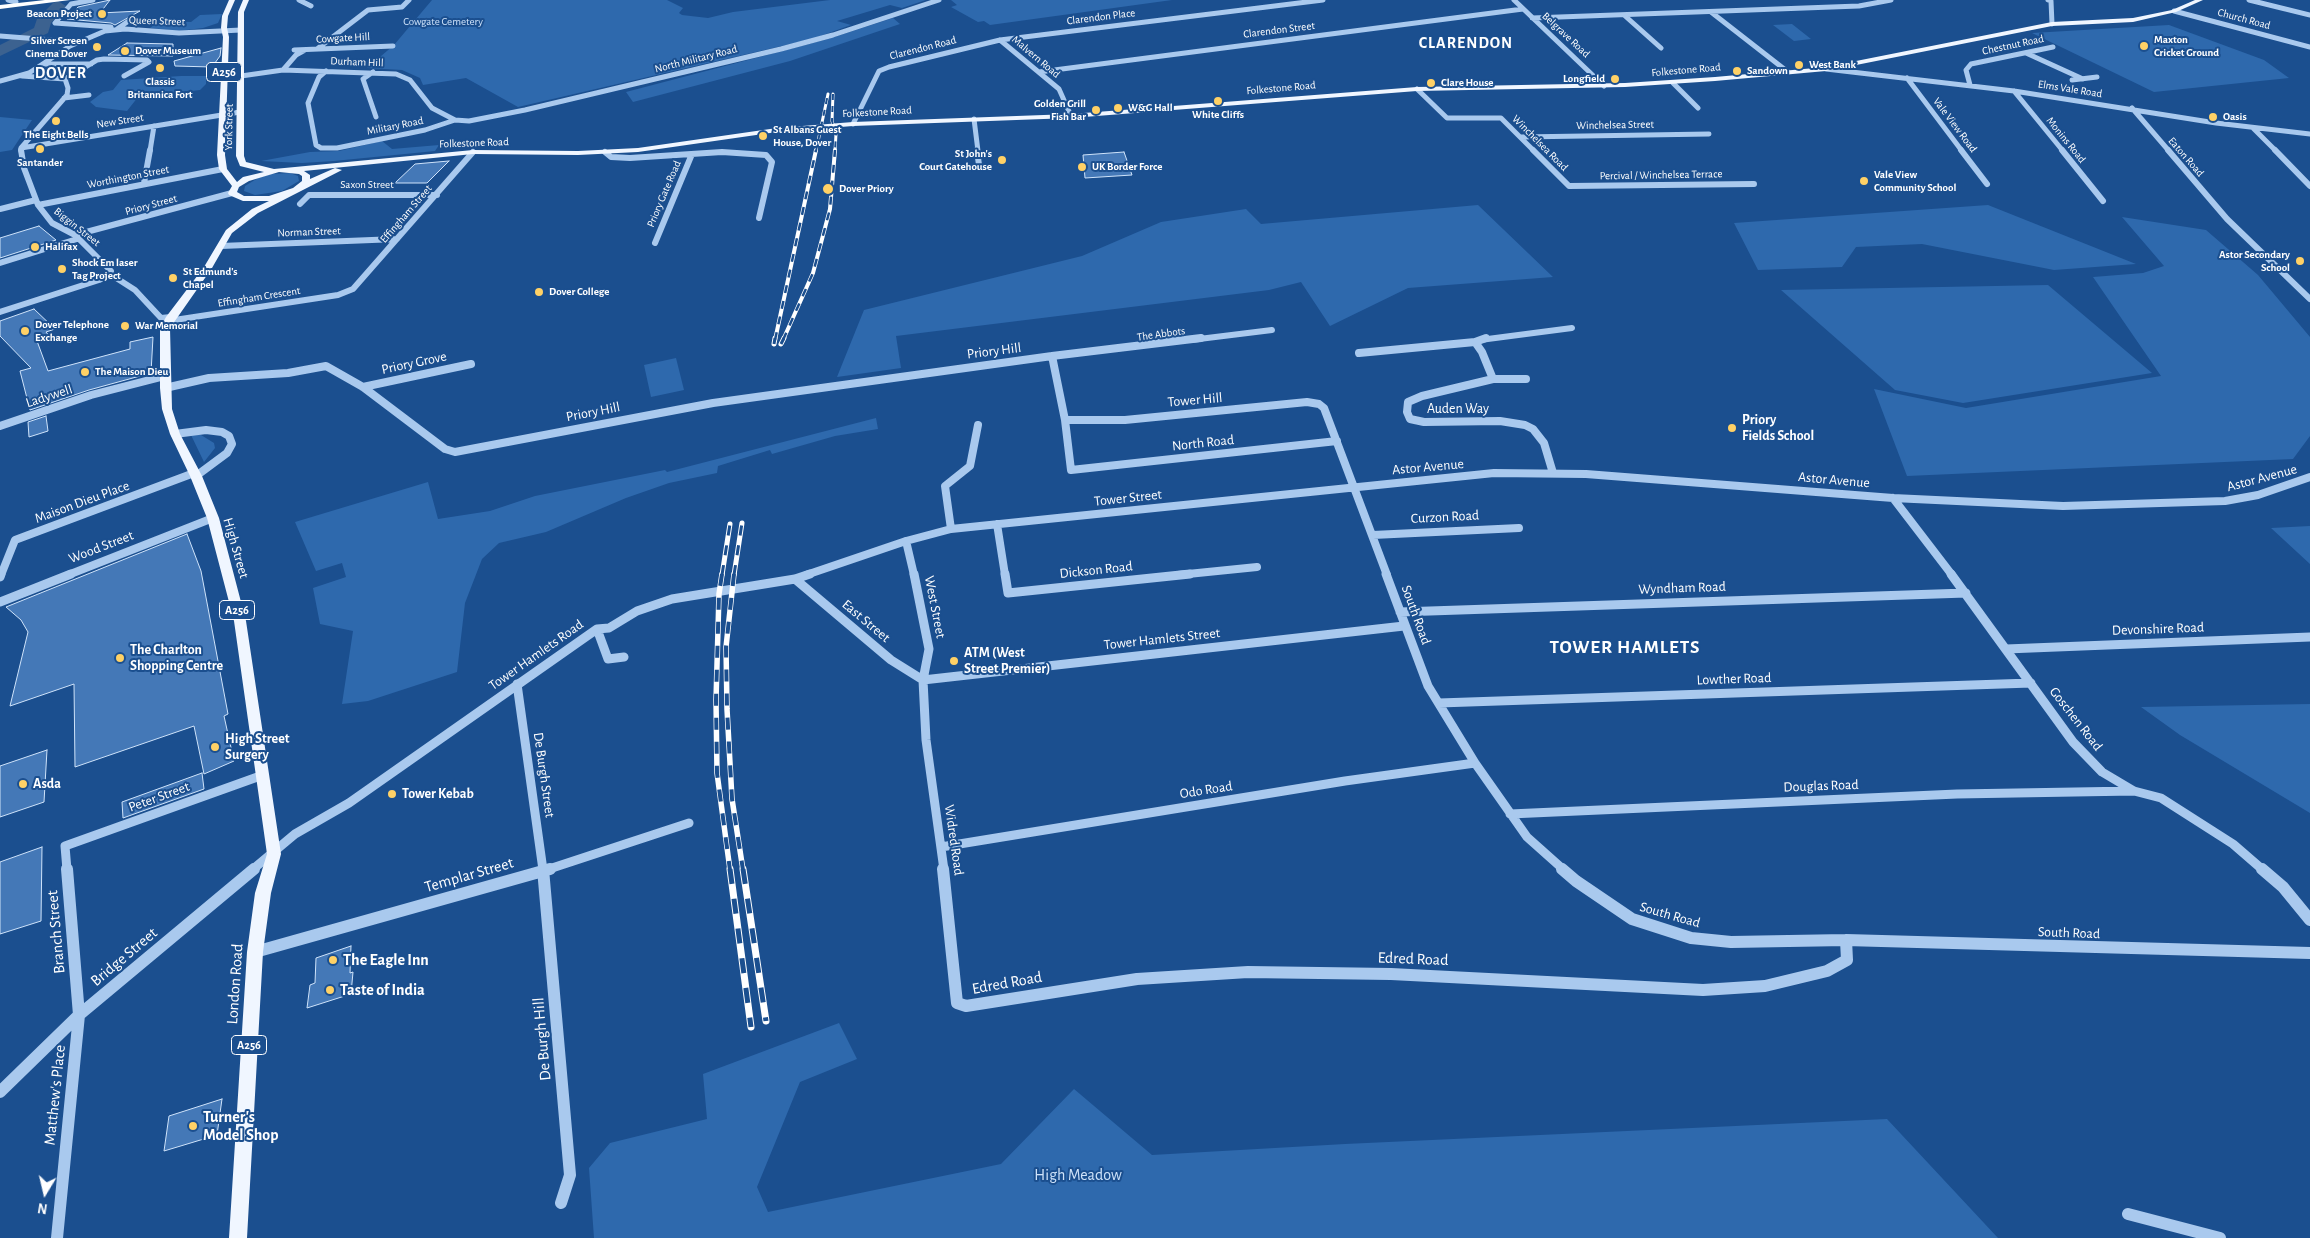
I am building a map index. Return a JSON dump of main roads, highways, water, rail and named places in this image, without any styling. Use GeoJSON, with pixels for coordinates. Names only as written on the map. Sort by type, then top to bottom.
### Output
{"type":"FeatureCollection","features":[{"type":"Feature","properties":{"kind":"highway"},"geometry":{"type":"LineString","coordinates":[[0,6],[12,1],[35,0]]}},
{"type":"Feature","properties":{"kind":"highway"},"geometry":{"type":"LineString","coordinates":[[0,6],[66,0]]}},
{"type":"Feature","properties":{"kind":"main road","name":"York Street"},"geometry":{"type":"LineString","coordinates":[[232,0],[225,27],[222,114],[223,169],[234,190]]}},
{"type":"Feature","properties":{"kind":"main road","name":"York Street"},"geometry":{"type":"LineString","coordinates":[[246,0],[241,12],[240,156],[244,164],[272,171]]}},
{"type":"Feature","properties":{"kind":"main road","name":"Folkestone Road"},"geometry":{"type":"LineString","coordinates":[[272,171],[473,152],[550,154],[638,150],[850,124],[1071,116],[1417,89],[1673,83],[1826,69],[2052,24],[2133,20],[2174,10],[2200,0]]}},
{"type":"Feature","properties":{"kind":"main road","name":"Folkestone Road"},"geometry":{"type":"LineString","coordinates":[[289,193],[326,174],[359,164]]}},
{"type":"Feature","properties":{"kind":"main road"},"geometry":{"type":"LineString","coordinates":[[286,170],[306,175],[306,182],[302,186]]}},
{"type":"Feature","properties":{"kind":"main road"},"geometry":{"type":"LineString","coordinates":[[272,171],[254,176],[234,190],[250,200],[270,198],[289,193]]}},
{"type":"Feature","properties":{"kind":"main road","name":"High Street"},"geometry":{"type":"LineString","coordinates":[[274,854],[240,621],[213,518],[195,474],[175,434],[167,409],[165,328],[169,319],[208,268],[229,232],[241,221],[289,193]]}},
{"type":"Feature","properties":{"kind":"main road","name":"London Road"},"geometry":{"type":"LineString","coordinates":[[238,1238],[255,952],[263,893],[274,854]]}},
{"type":"Feature","properties":{"kind":"waterway"},"geometry":{"type":"LineString","coordinates":[[0,51],[42,30],[43,22],[58,6]]}},
{"type":"Feature","properties":{"kind":"railway"},"geometry":{"type":"LineString","coordinates":[[816,151],[828,94]]}},
{"type":"Feature","properties":{"kind":"railway"},"geometry":{"type":"LineString","coordinates":[[833,94],[832,121],[836,134],[835,151]]}},
{"type":"Feature","properties":{"kind":"railway"},"geometry":{"type":"LineString","coordinates":[[775,340],[816,150]]}},
{"type":"Feature","properties":{"kind":"railway"},"geometry":{"type":"LineString","coordinates":[[783,340],[813,273],[830,209],[835,150]]}},
{"type":"Feature","properties":{"kind":"railway"},"geometry":{"type":"LineString","coordinates":[[774,344],[775,338]]}},
{"type":"Feature","properties":{"kind":"railway"},"geometry":{"type":"LineString","coordinates":[[781,344],[783,340]]}},
{"type":"Feature","properties":{"kind":"railway"},"geometry":{"type":"LineString","coordinates":[[734,575],[742,523]]}},
{"type":"Feature","properties":{"kind":"railway"},"geometry":{"type":"LineString","coordinates":[[722,575],[730,524]]}},
{"type":"Feature","properties":{"kind":"railway"},"geometry":{"type":"LineString","coordinates":[[722,574],[719,594],[716,700],[717,773],[730,870]]}},
{"type":"Feature","properties":{"kind":"railway"},"geometry":{"type":"LineString","coordinates":[[734,574],[726,647],[727,709],[732,799],[743,870]]}},
{"type":"Feature","properties":{"kind":"railway"},"geometry":{"type":"LineString","coordinates":[[730,869],[751,1027]]}},
{"type":"Feature","properties":{"kind":"railway"},"geometry":{"type":"LineString","coordinates":[[743,869],[766,1021]]}},
{"type":"Feature","properties":{"kind":"place","name":"Beacon Project"},"geometry":{"type":"Point","coordinates":[102,14]}},
{"type":"Feature","properties":{"kind":"place","name":"Maxton Cricket Ground"},"geometry":{"type":"Point","coordinates":[2144,46]}},
{"type":"Feature","properties":{"kind":"place","name":"Silver Screen Cinema Dover"},"geometry":{"type":"Point","coordinates":[97,47]}},
{"type":"Feature","properties":{"kind":"place","name":"Dover Museum"},"geometry":{"type":"Point","coordinates":[125,51]}},
{"type":"Feature","properties":{"kind":"place","name":"West Bank"},"geometry":{"type":"Point","coordinates":[1799,65]}},
{"type":"Feature","properties":{"kind":"place","name":"Classis Britannica Fort"},"geometry":{"type":"Point","coordinates":[160,68]}},
{"type":"Feature","properties":{"kind":"place","name":"Sandown"},"geometry":{"type":"Point","coordinates":[1737,71]}},
{"type":"Feature","properties":{"kind":"place","name":"Longfield"},"geometry":{"type":"Point","coordinates":[1615,79]}},
{"type":"Feature","properties":{"kind":"place","name":"Clare House"},"geometry":{"type":"Point","coordinates":[1431,83]}},
{"type":"Feature","properties":{"kind":"place","name":"White Cliffs"},"geometry":{"type":"Point","coordinates":[1218,101]}},
{"type":"Feature","properties":{"kind":"place","name":"W&G Hall"},"geometry":{"type":"Point","coordinates":[1118,108]}},
{"type":"Feature","properties":{"kind":"place","name":"Golden Grill Fish Bar"},"geometry":{"type":"Point","coordinates":[1096,110]}},
{"type":"Feature","properties":{"kind":"place","name":"Oasis"},"geometry":{"type":"Point","coordinates":[2213,117]}},
{"type":"Feature","properties":{"kind":"place","name":"The Eight Bells"},"geometry":{"type":"Point","coordinates":[56,121]}},
{"type":"Feature","properties":{"kind":"place","name":"St Albans Guest House, Dover"},"geometry":{"type":"Point","coordinates":[763,136]}},
{"type":"Feature","properties":{"kind":"place","name":"Santander"},"geometry":{"type":"Point","coordinates":[40,149]}},
{"type":"Feature","properties":{"kind":"place","name":"St John's Court Gatehouse"},"geometry":{"type":"Point","coordinates":[1002,160]}},
{"type":"Feature","properties":{"kind":"place","name":"UK Border Force"},"geometry":{"type":"Point","coordinates":[1082,167]}},
{"type":"Feature","properties":{"kind":"place","name":"Vale View Community School"},"geometry":{"type":"Point","coordinates":[1864,181]}},
{"type":"Feature","properties":{"kind":"place","name":"Dover Priory"},"geometry":{"type":"Point","coordinates":[828,189]}},
{"type":"Feature","properties":{"kind":"place","name":"Halifax"},"geometry":{"type":"Point","coordinates":[35,247]}},
{"type":"Feature","properties":{"kind":"place","name":"Astor Secondary School"},"geometry":{"type":"Point","coordinates":[2300,261]}},
{"type":"Feature","properties":{"kind":"place","name":"Shock Em laser Tag Project"},"geometry":{"type":"Point","coordinates":[62,269]}},
{"type":"Feature","properties":{"kind":"place","name":"St Edmund's Chapel"},"geometry":{"type":"Point","coordinates":[173,278]}},
{"type":"Feature","properties":{"kind":"place","name":"Dover College"},"geometry":{"type":"Point","coordinates":[539,292]}},
{"type":"Feature","properties":{"kind":"place","name":"War Memorial"},"geometry":{"type":"Point","coordinates":[125,326]}},
{"type":"Feature","properties":{"kind":"place","name":"Dover Telephone Exchange"},"geometry":{"type":"Point","coordinates":[25,331]}},
{"type":"Feature","properties":{"kind":"place","name":"The Maison Dieu"},"geometry":{"type":"Point","coordinates":[85,372]}},
{"type":"Feature","properties":{"kind":"place","name":"Priory Fields School"},"geometry":{"type":"Point","coordinates":[1732,428]}},
{"type":"Feature","properties":{"kind":"place","name":"The Charlton Shopping Centre"},"geometry":{"type":"Point","coordinates":[120,658]}},
{"type":"Feature","properties":{"kind":"place","name":"ATM (West Street Premier)"},"geometry":{"type":"Point","coordinates":[954,661]}},
{"type":"Feature","properties":{"kind":"place","name":"High Street Surgery"},"geometry":{"type":"Point","coordinates":[215,747]}},
{"type":"Feature","properties":{"kind":"place","name":"Asda"},"geometry":{"type":"Point","coordinates":[23,784]}},
{"type":"Feature","properties":{"kind":"place","name":"Tower Kebab"},"geometry":{"type":"Point","coordinates":[392,794]}},
{"type":"Feature","properties":{"kind":"place","name":"The Eagle Inn"},"geometry":{"type":"Point","coordinates":[333,960]}},
{"type":"Feature","properties":{"kind":"place","name":"Taste of India"},"geometry":{"type":"Point","coordinates":[330,990]}},
{"type":"Feature","properties":{"kind":"place","name":"Turner's Model Shop"},"geometry":{"type":"Point","coordinates":[193,1126]}},
{"type":"Feature","properties":{"kind":"district","name":"CLARENDON"},"geometry":{"type":"Point","coordinates":[1466,43]}},
{"type":"Feature","properties":{"kind":"district","name":"DOVER"},"geometry":{"type":"Point","coordinates":[61,73]}},
{"type":"Feature","properties":{"kind":"district","name":"TOWER HAMLETS"},"geometry":{"type":"Point","coordinates":[1625,647]}},
{"type":"Feature","properties":{"kind":"park label","name":"Cowgate Cemetery"},"geometry":{"type":"Point","coordinates":[443,22]}},
{"type":"Feature","properties":{"kind":"park label","name":"High Meadow"},"geometry":{"type":"Point","coordinates":[1078,1175]}}]}
